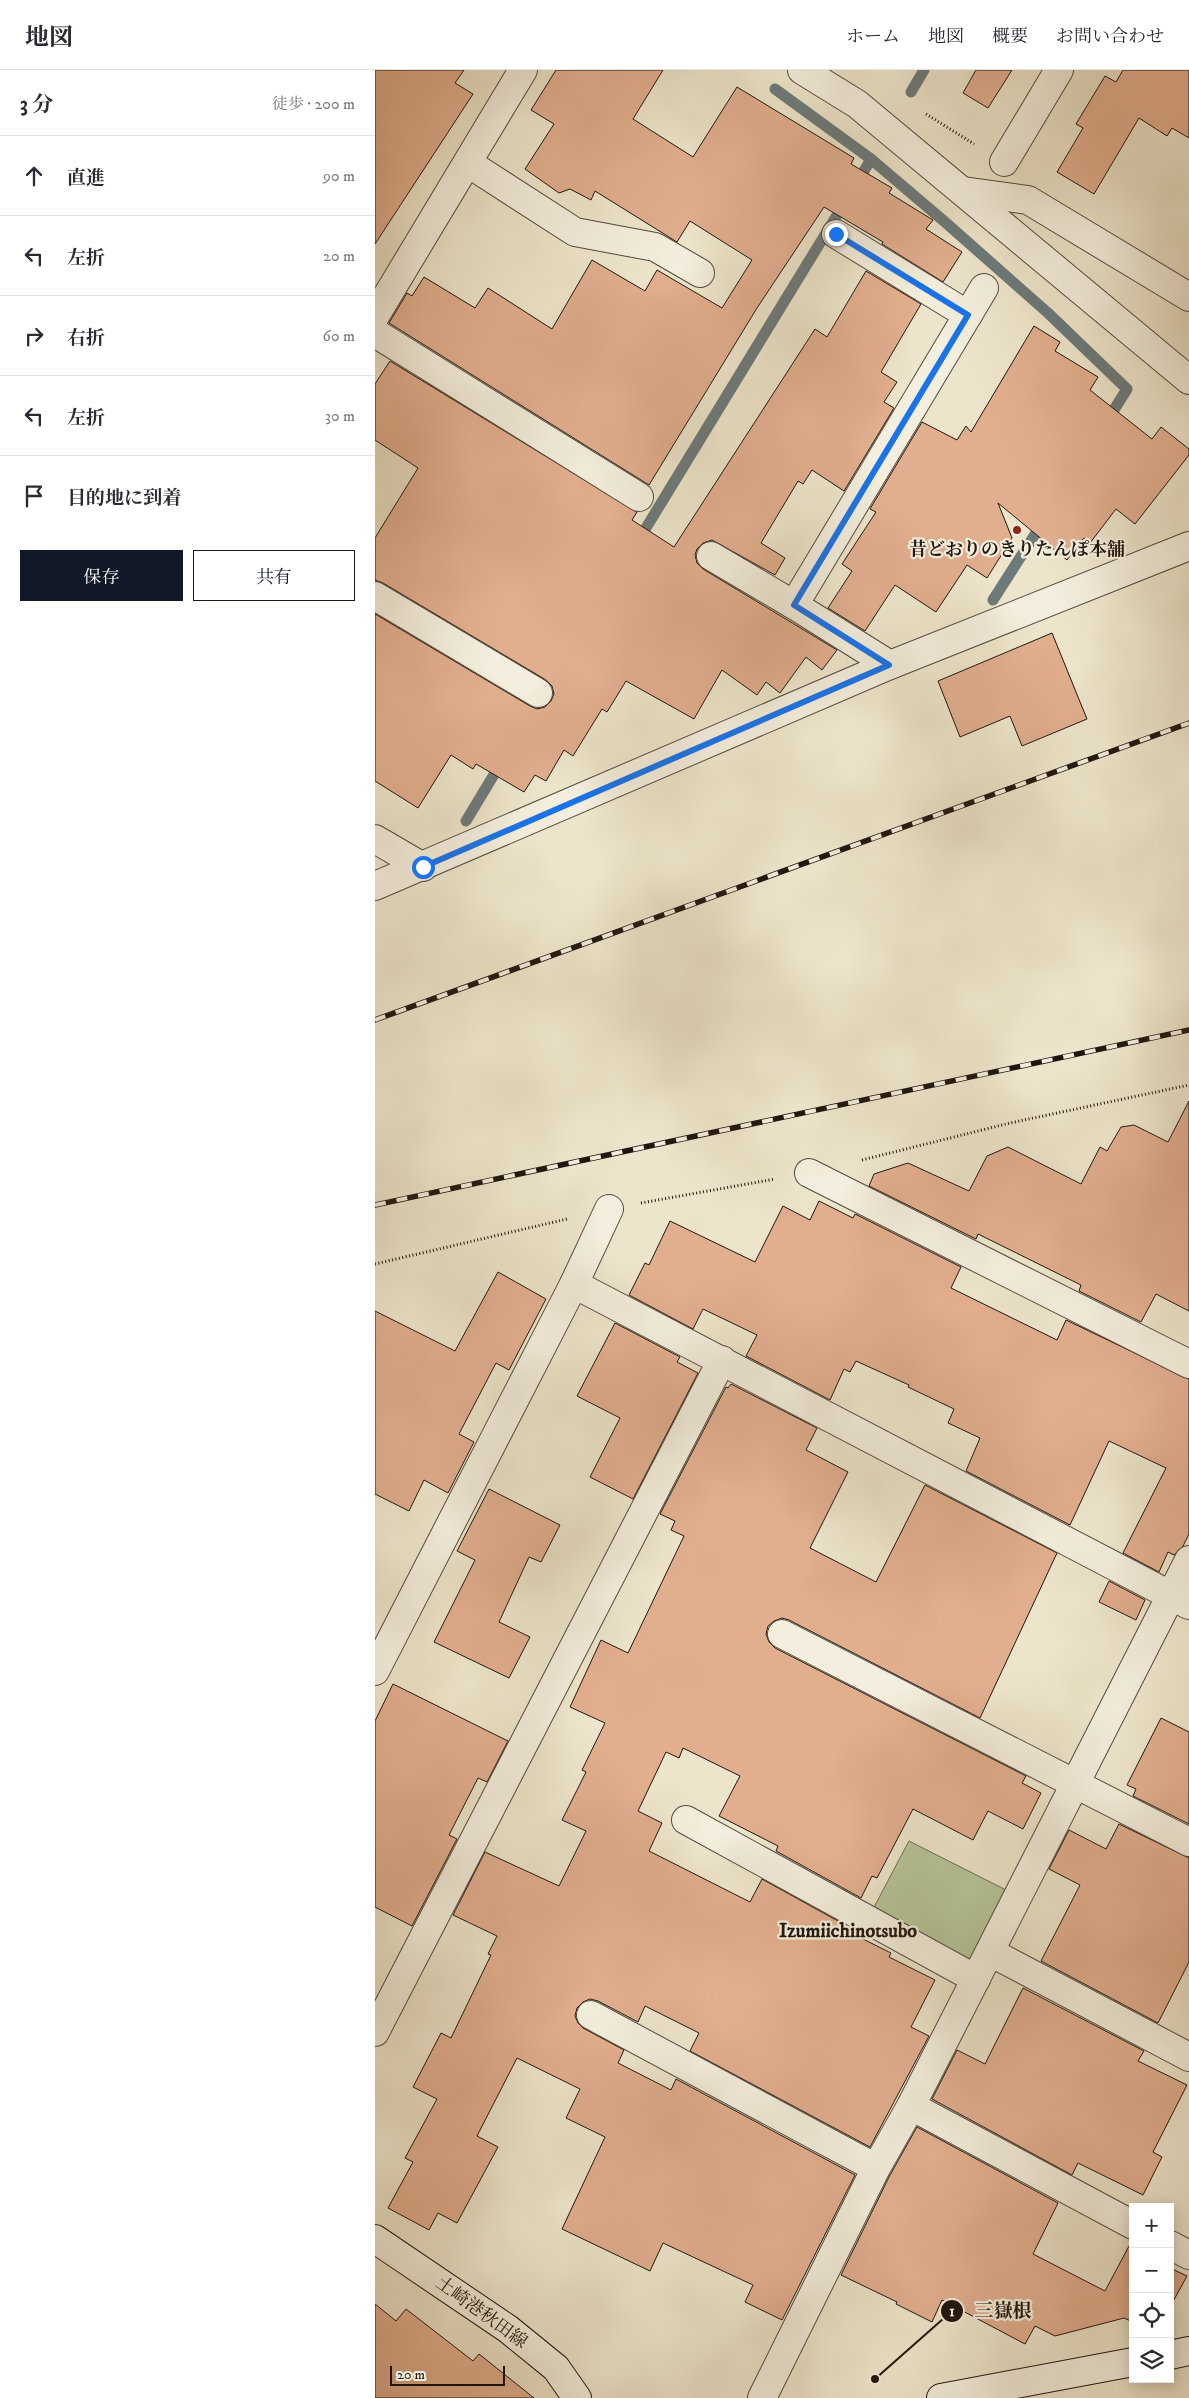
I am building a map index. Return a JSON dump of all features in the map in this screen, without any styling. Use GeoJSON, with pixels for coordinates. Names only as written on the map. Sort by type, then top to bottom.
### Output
{"type":"FeatureCollection","features":[{"type":"Feature","properties":{"kind":"street"},"geometry":{"type":"LineString","coordinates":[[375,316],[523,70]]}},
{"type":"Feature","properties":{"kind":"street"},"geometry":{"type":"LineString","coordinates":[[802,70],[857,104],[1189,380]]}},
{"type":"Feature","properties":{"kind":"street"},"geometry":{"type":"LineString","coordinates":[[1004,162],[1059,70]]}},
{"type":"Feature","properties":{"kind":"street"},"geometry":{"type":"LineString","coordinates":[[468,163],[575,232],[655,247],[700,272]]}},
{"type":"Feature","properties":{"kind":"street"},"geometry":{"type":"LineString","coordinates":[[963,191],[1028,200],[1189,296]]}},
{"type":"Feature","properties":{"kind":"street"},"geometry":{"type":"LineString","coordinates":[[836,234],[968,315]]}},
{"type":"Feature","properties":{"kind":"street"},"geometry":{"type":"LineString","coordinates":[[794,605],[984,288]]}},
{"type":"Feature","properties":{"kind":"street"},"geometry":{"type":"LineString","coordinates":[[375,333],[639,497]]}},
{"type":"Feature","properties":{"kind":"street"},"geometry":{"type":"LineString","coordinates":[[375,886],[423,867],[889,665],[1189,546]]}},
{"type":"Feature","properties":{"kind":"street"},"geometry":{"type":"LineString","coordinates":[[711,556],[794,605],[889,665]]}},
{"type":"Feature","properties":{"kind":"street"},"geometry":{"type":"LineString","coordinates":[[375,596],[538,693]]}},
{"type":"Feature","properties":{"kind":"street"},"geometry":{"type":"LineString","coordinates":[[375,839],[423,867]]}},
{"type":"Feature","properties":{"kind":"street"},"geometry":{"type":"LineString","coordinates":[[809,1173],[1189,1364]]}},
{"type":"Feature","properties":{"kind":"street"},"geometry":{"type":"LineString","coordinates":[[375,1671],[574,1284],[609,1209]]}},
{"type":"Feature","properties":{"kind":"street"},"geometry":{"type":"LineString","coordinates":[[574,1284],[1180,1600]]}},
{"type":"Feature","properties":{"kind":"street"},"geometry":{"type":"LineString","coordinates":[[375,2032],[722,1360]]}},
{"type":"Feature","properties":{"kind":"street"},"geometry":{"type":"LineString","coordinates":[[762,2398],[877,2168],[911,2106],[1075,1785],[1180,1600],[1189,1560]]}},
{"type":"Feature","properties":{"kind":"street"},"geometry":{"type":"LineString","coordinates":[[783,1634],[1189,1842]]}},
{"type":"Feature","properties":{"kind":"street"},"geometry":{"type":"LineString","coordinates":[[686,1820],[976,1979]]}},
{"type":"Feature","properties":{"kind":"street"},"geometry":{"type":"LineString","coordinates":[[990,1952],[1189,2057]]}},
{"type":"Feature","properties":{"kind":"street"},"geometry":{"type":"LineString","coordinates":[[591,2016],[877,2168]]}},
{"type":"Feature","properties":{"kind":"street"},"geometry":{"type":"LineString","coordinates":[[911,2106],[1129,2223]]}},
{"type":"Feature","properties":{"kind":"street","name":"土崎港秋田線"},"geometry":{"type":"LineString","coordinates":[[375,2239],[508,2328],[556,2368],[577,2398]]}},
{"type":"Feature","properties":{"kind":"street"},"geometry":{"type":"LineString","coordinates":[[1174,2247],[1189,2255]]}},
{"type":"Feature","properties":{"kind":"street"},"geometry":{"type":"LineString","coordinates":[[1174,2354],[1189,2351]]}},
{"type":"Feature","properties":{"kind":"street"},"geometry":{"type":"LineString","coordinates":[[955,2397],[1129,2363]]}},
{"type":"Feature","properties":{"kind":"green space"},"geometry":{"type":"Polygon","coordinates":[[[909,1841],[1008,1891],[972,1962],[872,1911],[909,1841]]]}},
{"type":"Feature","properties":{"kind":"building"},"geometry":{"type":"Polygon","coordinates":[[[375,70],[464,70],[455,83],[473,94],[375,244],[375,70]]]}},
{"type":"Feature","properties":{"kind":"building"},"geometry":{"type":"Polygon","coordinates":[[[556,70],[663,70],[633,119],[693,157],[737,87],[854,158],[851,164],[892,188],[889,193],[933,220],[926,229],[962,252],[943,282],[882,244],[883,242],[824,207],[757,308],[649,485],[389,323],[407,293],[412,296],[424,277],[475,308],[488,288],[552,329],[592,260],[645,291],[657,270],[722,308],[752,260],[690,221],[677,242],[595,191],[591,200],[570,189],[559,193],[525,169],[554,124],[531,110],[556,70]]]}},
{"type":"Feature","properties":{"kind":"building"},"geometry":{"type":"Polygon","coordinates":[[[976,70],[1012,70],[988,108],[963,93],[976,70]]]}},
{"type":"Feature","properties":{"kind":"building"},"geometry":{"type":"Polygon","coordinates":[[[1123,70],[1189,70],[1189,138],[1172,128],[1167,136],[1139,118],[1094,194],[1057,172],[1083,128],[1076,124],[1105,76],[1116,82],[1123,70]]]}},
{"type":"Feature","properties":{"kind":"building"},"geometry":{"type":"Polygon","coordinates":[[[866,271],[921,304],[881,372],[897,382],[884,402],[894,408],[844,491],[812,470],[803,484],[798,481],[761,543],[785,558],[775,575],[712,540],[703,543],[697,549],[695,555],[697,563],[703,569],[837,650],[822,670],[806,657],[780,693],[766,682],[757,695],[722,670],[694,719],[626,681],[607,712],[602,709],[573,756],[564,750],[546,781],[535,775],[524,792],[476,764],[473,769],[451,755],[418,808],[375,781],[375,614],[530,706],[537,709],[545,707],[551,701],[554,694],[552,686],[546,680],[375,580],[375,538],[418,468],[375,440],[375,384],[390,361],[637,512],[632,520],[674,547],[815,329],[827,337],[866,271]]]}},
{"type":"Feature","properties":{"kind":"building"},"geometry":{"type":"Polygon","coordinates":[[[1034,326],[1060,342],[1055,351],[1098,377],[1090,390],[1152,439],[1161,427],[1189,449],[1189,455],[1135,524],[1116,509],[1090,543],[1084,538],[1067,560],[998,503],[1012,538],[987,578],[967,565],[936,612],[895,585],[865,631],[828,608],[852,571],[842,564],[876,512],[870,509],[922,422],[957,440],[966,426],[971,432],[1034,326]]]}},
{"type":"Feature","properties":{"kind":"building"},"geometry":{"type":"Polygon","coordinates":[[[1052,633],[1087,719],[1022,746],[1010,716],[960,737],[938,681],[1052,633]]]}},
{"type":"Feature","properties":{"kind":"building"},"geometry":{"type":"Polygon","coordinates":[[[1189,1101],[1189,1311],[1156,1294],[1141,1322],[1079,1291],[1081,1285],[978,1234],[976,1239],[869,1186],[874,1174],[908,1163],[969,1191],[987,1156],[1008,1147],[1081,1184],[1100,1147],[1107,1151],[1121,1127],[1134,1125],[1168,1142],[1189,1101]]]}},
{"type":"Feature","properties":{"kind":"building"},"geometry":{"type":"Polygon","coordinates":[[[819,1201],[853,1218],[855,1214],[961,1267],[951,1288],[1057,1340],[1066,1320],[1189,1379],[1189,1534],[1183,1546],[1174,1555],[1168,1552],[1159,1572],[1123,1553],[1166,1468],[1109,1441],[1070,1525],[966,1471],[980,1438],[948,1423],[954,1409],[908,1387],[909,1385],[856,1361],[850,1372],[844,1369],[830,1400],[746,1356],[757,1335],[703,1309],[693,1329],[629,1295],[645,1263],[649,1265],[670,1221],[755,1262],[783,1206],[810,1220],[819,1201]]]}},
{"type":"Feature","properties":{"kind":"building"},"geometry":{"type":"Polygon","coordinates":[[[498,1272],[546,1299],[509,1370],[496,1363],[459,1434],[474,1442],[448,1493],[424,1480],[409,1511],[375,1494],[375,1311],[455,1351],[498,1272]]]}},
{"type":"Feature","properties":{"kind":"building"},"geometry":{"type":"Polygon","coordinates":[[[615,1323],[680,1357],[677,1362],[698,1373],[633,1499],[590,1477],[620,1418],[577,1396],[615,1323]]]}},
{"type":"Feature","properties":{"kind":"building"},"geometry":{"type":"Polygon","coordinates":[[[731,1384],[817,1428],[806,1450],[848,1472],[810,1548],[876,1582],[925,1485],[1057,1553],[980,1718],[789,1620],[782,1618],[774,1621],[768,1626],[766,1634],[769,1642],[775,1648],[1026,1776],[1022,1783],[1041,1793],[1023,1829],[988,1811],[973,1840],[913,1809],[877,1878],[872,1876],[861,1898],[776,1851],[778,1846],[719,1816],[740,1776],[683,1748],[679,1758],[666,1752],[638,1811],[662,1823],[649,1851],[750,1902],[762,1879],[847,1926],[845,1930],[891,1953],[889,1957],[935,1980],[911,2027],[929,2036],[870,2147],[690,2051],[699,2033],[645,2006],[638,2022],[598,2001],[590,1999],[583,2002],[577,2008],[575,2016],[583,2028],[624,2050],[618,2063],[671,2090],[676,2079],[855,2175],[782,2320],[745,2302],[753,2285],[663,2243],[650,2271],[562,2229],[605,2137],[566,2118],[580,2089],[517,2058],[477,2136],[498,2147],[457,2223],[438,2213],[429,2230],[388,2208],[413,2162],[405,2158],[437,2099],[413,2087],[441,2033],[451,2038],[491,1955],[488,1954],[497,1936],[453,1915],[485,1852],[559,1886],[586,1831],[562,1820],[586,1772],[582,1770],[605,1723],[570,1707],[601,1640],[628,1653],[684,1536],[671,1530],[675,1521],[660,1514],[726,1387],[728,1388],[731,1384]]]}},
{"type":"Feature","properties":{"kind":"building"},"geometry":{"type":"Polygon","coordinates":[[[489,1489],[560,1525],[541,1562],[529,1557],[499,1622],[530,1637],[509,1678],[434,1642],[475,1560],[457,1551],[489,1489]]]}},
{"type":"Feature","properties":{"kind":"building"},"geometry":{"type":"Polygon","coordinates":[[[1109,1581],[1145,1600],[1136,1620],[1099,1602],[1109,1581]]]}},
{"type":"Feature","properties":{"kind":"building"},"geometry":{"type":"Polygon","coordinates":[[[393,1684],[508,1741],[487,1782],[478,1778],[449,1835],[457,1839],[412,1926],[375,1907],[375,1721],[393,1684]]]}},
{"type":"Feature","properties":{"kind":"building"},"geometry":{"type":"Polygon","coordinates":[[[1161,1718],[1189,1732],[1189,1824],[1133,1796],[1136,1789],[1127,1785],[1161,1718]]]}},
{"type":"Feature","properties":{"kind":"building"},"geometry":{"type":"Polygon","coordinates":[[[1119,1824],[1189,1858],[1189,1962],[1158,2023],[1041,1961],[1080,1885],[1049,1869],[1069,1830],[1106,1849],[1119,1824]]]}},
{"type":"Feature","properties":{"kind":"building"},"geometry":{"type":"Polygon","coordinates":[[[1023,1988],[1144,2051],[1138,2061],[1187,2085],[1153,2152],[1162,2157],[1143,2195],[1078,2163],[1072,2175],[932,2099],[957,2050],[985,2064],[1023,1988]]]}},
{"type":"Feature","properties":{"kind":"building"},"geometry":{"type":"Polygon","coordinates":[[[917,2127],[1058,2203],[1033,2254],[1105,2291],[1129,2246],[1129,2320],[1124,2318],[1055,2336],[1035,2326],[1025,2344],[942,2300],[932,2322],[896,2304],[897,2302],[841,2275],[890,2175],[917,2127]]]}},
{"type":"Feature","properties":{"kind":"building"},"geometry":{"type":"Polygon","coordinates":[[[1174,2270],[1187,2276],[1174,2300],[1174,2270]]]}},
{"type":"Feature","properties":{"kind":"building"},"geometry":{"type":"Polygon","coordinates":[[[375,2304],[396,2321],[406,2309],[473,2361],[479,2354],[534,2398],[375,2398],[375,2304]]]}},
{"type":"Feature","properties":{"kind":"waterway"},"geometry":{"type":"LineString","coordinates":[[911,92],[924,70]]}},
{"type":"Feature","properties":{"kind":"waterway"},"geometry":{"type":"LineString","coordinates":[[775,89],[871,159],[945,222],[1048,313],[1127,389],[1107,421]]}},
{"type":"Feature","properties":{"kind":"waterway"},"geometry":{"type":"LineString","coordinates":[[856,185],[871,159]]}},
{"type":"Feature","properties":{"kind":"waterway"},"geometry":{"type":"LineString","coordinates":[[638,541],[845,202]]}},
{"type":"Feature","properties":{"kind":"waterway"},"geometry":{"type":"LineString","coordinates":[[993,600],[1043,522]]}},
{"type":"Feature","properties":{"kind":"waterway"},"geometry":{"type":"LineString","coordinates":[[466,821],[501,763]]}},
{"type":"Feature","properties":{"kind":"railway"},"geometry":{"type":"LineString","coordinates":[[375,1020],[1189,723]]}},
{"type":"Feature","properties":{"kind":"railway"},"geometry":{"type":"LineString","coordinates":[[375,1205],[1189,1030]]}},
{"type":"Feature","properties":{"kind":"place","name":"昔どおりのきりたんぽ本舗"},"geometry":{"type":"Point","coordinates":[1017,530]}},
{"type":"Feature","properties":{"kind":"place","name":"三嶽根"},"geometry":{"type":"Point","coordinates":[875,2379]}},
{"type":"Feature","properties":{"kind":"district","name":"Izumiichinotsubo"},"geometry":{"type":"Point","coordinates":[848,1930]}},
{"type":"Feature","properties":{"kind":"route"},"geometry":{"type":"LineString","coordinates":[[423,867],[889,665],[794,605],[968,315],[836,234]]}}]}
